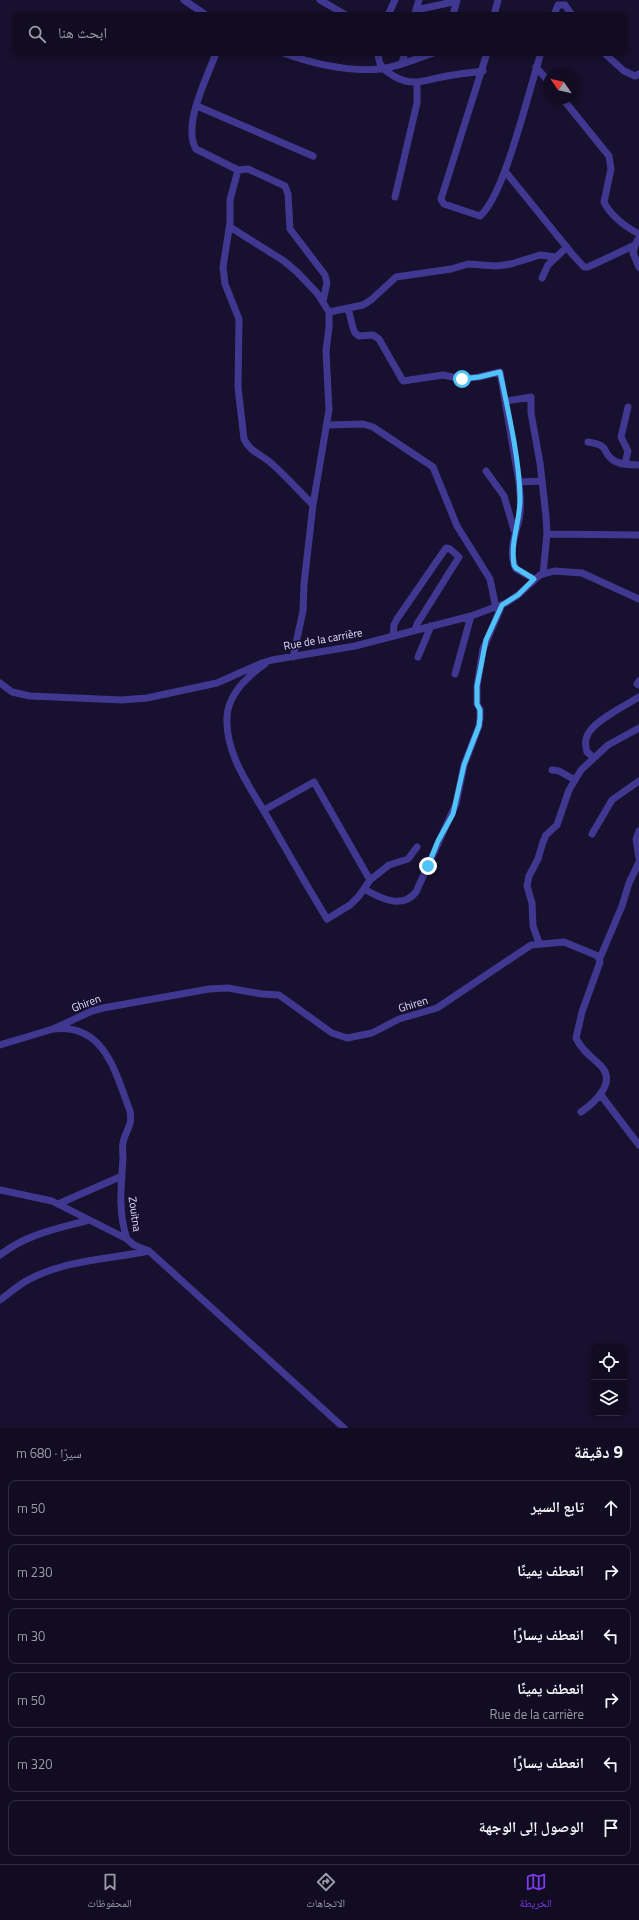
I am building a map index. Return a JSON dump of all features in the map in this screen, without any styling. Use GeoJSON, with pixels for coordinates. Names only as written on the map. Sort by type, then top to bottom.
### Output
{"type":"FeatureCollection","features":[{"type":"Feature","properties":{"kind":"street"},"geometry":{"type":"LineString","coordinates":[[184,0],[202,12]]}},
{"type":"Feature","properties":{"kind":"street"},"geometry":{"type":"LineString","coordinates":[[320,0],[341,12]]}},
{"type":"Feature","properties":{"kind":"street"},"geometry":{"type":"LineString","coordinates":[[389,12],[395,0]]}},
{"type":"Feature","properties":{"kind":"street"},"geometry":{"type":"LineString","coordinates":[[415,12],[419,0]]}},
{"type":"Feature","properties":{"kind":"street"},"geometry":{"type":"LineString","coordinates":[[418,12],[457,0],[455,12]]}},
{"type":"Feature","properties":{"kind":"street"},"geometry":{"type":"LineString","coordinates":[[495,12],[498,0]]}},
{"type":"Feature","properties":{"kind":"street"},"geometry":{"type":"LineString","coordinates":[[555,12],[558,2],[565,5],[570,12]]}},
{"type":"Feature","properties":{"kind":"street"},"geometry":{"type":"LineString","coordinates":[[215,56],[197,106],[191,135],[196,149],[238,170],[248,169],[285,186],[288,194],[290,229],[325,275],[327,283],[323,301]]}},
{"type":"Feature","properties":{"kind":"street"},"geometry":{"type":"LineString","coordinates":[[294,56],[326,65],[349,69],[382,68],[423,56]]}},
{"type":"Feature","properties":{"kind":"street"},"geometry":{"type":"LineString","coordinates":[[378,56],[378,63],[382,68],[400,80],[407,82],[417,82],[443,76],[483,71]]}},
{"type":"Feature","properties":{"kind":"street"},"geometry":{"type":"LineString","coordinates":[[402,62],[404,56]]}},
{"type":"Feature","properties":{"kind":"street"},"geometry":{"type":"LineString","coordinates":[[486,56],[483,71],[443,189],[441,199],[444,204],[480,216],[489,207],[505,171],[540,56]]}},
{"type":"Feature","properties":{"kind":"street"},"geometry":{"type":"LineString","coordinates":[[607,56],[624,71],[635,76],[639,74]]}},
{"type":"Feature","properties":{"kind":"street"},"geometry":{"type":"LineString","coordinates":[[536,67],[543,75]]}},
{"type":"Feature","properties":{"kind":"street"},"geometry":{"type":"LineString","coordinates":[[395,197],[417,103],[417,82]]}},
{"type":"Feature","properties":{"kind":"street"},"geometry":{"type":"LineString","coordinates":[[567,104],[609,156],[611,169],[604,198],[606,206],[629,229],[639,236],[633,253],[639,266]]}},
{"type":"Feature","properties":{"kind":"street"},"geometry":{"type":"LineString","coordinates":[[197,106],[313,156]]}},
{"type":"Feature","properties":{"kind":"street"},"geometry":{"type":"LineString","coordinates":[[238,170],[230,200],[230,227],[223,267],[225,284],[236,310],[239,324],[238,387],[244,439],[246,444],[255,453],[271,462],[313,505]]}},
{"type":"Feature","properties":{"kind":"street"},"geometry":{"type":"LineString","coordinates":[[505,171],[584,267],[588,267],[635,245]]}},
{"type":"Feature","properties":{"kind":"street"},"geometry":{"type":"LineString","coordinates":[[230,227],[284,261],[297,272],[323,301],[329,312],[326,351],[329,395],[326,425],[313,505],[303,611],[293,657]]}},
{"type":"Feature","properties":{"kind":"street"},"geometry":{"type":"LineString","coordinates":[[542,278],[548,265],[566,247]]}},
{"type":"Feature","properties":{"kind":"street"},"geometry":{"type":"LineString","coordinates":[[329,312],[363,304],[371,300],[396,277],[451,269],[468,264],[496,266],[511,264],[540,255],[556,257]]}},
{"type":"Feature","properties":{"kind":"street"},"geometry":{"type":"LineString","coordinates":[[348,308],[355,333],[359,336],[373,335],[379,339],[403,381],[443,375],[454,378],[479,377],[500,372],[519,482],[519,520],[514,530]]}},
{"type":"Feature","properties":{"kind":"street"},"geometry":{"type":"LineString","coordinates":[[506,402],[531,397],[531,412],[542,481],[547,534],[543,574]]}},
{"type":"Feature","properties":{"kind":"street"},"geometry":{"type":"LineString","coordinates":[[625,464],[628,451],[621,438],[628,407]]}},
{"type":"Feature","properties":{"kind":"street"},"geometry":{"type":"LineString","coordinates":[[326,425],[363,424],[373,427],[434,467],[457,526],[490,579],[499,607],[484,650],[477,686],[477,704],[480,710],[479,726],[464,765],[456,804],[416,892],[411,898],[398,902],[378,896],[364,889]]}},
{"type":"Feature","properties":{"kind":"street"},"geometry":{"type":"LineString","coordinates":[[588,442],[604,446],[613,460],[625,464],[639,465]]}},
{"type":"Feature","properties":{"kind":"street"},"geometry":{"type":"LineString","coordinates":[[486,471],[504,496],[514,530],[514,565],[516,568],[534,579]]}},
{"type":"Feature","properties":{"kind":"street"},"geometry":{"type":"LineString","coordinates":[[519,482],[542,481]]}},
{"type":"Feature","properties":{"kind":"street"},"geometry":{"type":"LineString","coordinates":[[547,534],[639,535]]}},
{"type":"Feature","properties":{"kind":"street"},"geometry":{"type":"LineString","coordinates":[[393,636],[394,625],[397,619],[446,548],[450,549],[459,557],[417,624],[415,630]]}},
{"type":"Feature","properties":{"kind":"street","name":"Rue de la carrière"},"geometry":{"type":"LineString","coordinates":[[0,683],[12,692],[30,696],[122,700],[147,698],[216,683],[262,662],[355,646],[472,616],[499,607],[518,595],[534,579],[543,574],[554,571],[582,573],[639,598]]}},
{"type":"Feature","properties":{"kind":"street"},"geometry":{"type":"LineString","coordinates":[[455,674],[472,616]]}},
{"type":"Feature","properties":{"kind":"street"},"geometry":{"type":"LineString","coordinates":[[418,657],[431,626]]}},
{"type":"Feature","properties":{"kind":"street"},"geometry":{"type":"LineString","coordinates":[[274,660],[256,671],[238,690],[229,707],[227,716],[227,731],[234,754],[243,775],[326,919],[350,905],[370,880],[389,865],[408,859],[417,847]]}},
{"type":"Feature","properties":{"kind":"street"},"geometry":{"type":"LineString","coordinates":[[639,681],[637,684],[639,685]]}},
{"type":"Feature","properties":{"kind":"street"},"geometry":{"type":"LineString","coordinates":[[594,757],[587,752],[586,749],[586,740],[590,730],[619,708],[639,697]]}},
{"type":"Feature","properties":{"kind":"street"},"geometry":{"type":"LineString","coordinates":[[540,944],[533,926],[532,903],[528,886],[529,876],[546,835],[557,825],[575,780],[594,757],[608,745],[639,728]]}},
{"type":"Feature","properties":{"kind":"street"},"geometry":{"type":"LineString","coordinates":[[552,770],[575,780]]}},
{"type":"Feature","properties":{"kind":"street"},"geometry":{"type":"LineString","coordinates":[[592,834],[601,816],[612,800],[639,781]]}},
{"type":"Feature","properties":{"kind":"street"},"geometry":{"type":"LineString","coordinates":[[264,810],[314,782],[370,880]]}},
{"type":"Feature","properties":{"kind":"street"},"geometry":{"type":"LineString","coordinates":[[639,831],[636,839],[639,858]]}},
{"type":"Feature","properties":{"kind":"street"},"geometry":{"type":"LineString","coordinates":[[581,1112],[600,1094],[606,1084],[606,1076],[603,1068],[583,1050],[576,1038],[582,1012],[600,962],[600,958],[622,906],[629,883],[639,862]]}},
{"type":"Feature","properties":{"kind":"street","name":"Ghiren"},"geometry":{"type":"LineString","coordinates":[[53,1029],[92,1011],[103,1008],[209,989],[228,988],[262,994],[279,995],[311,1019],[339,1036],[347,1038],[355,1037],[372,1033],[399,1018],[436,1008],[531,945],[564,942],[600,958]]}},
{"type":"Feature","properties":{"kind":"street","name":"Zouitna"},"geometry":{"type":"LineString","coordinates":[[0,1046],[53,1029],[75,1029],[86,1033],[100,1044],[108,1057],[130,1111],[131,1125],[123,1142],[120,1203],[127,1239],[134,1245],[149,1251],[344,1428]]}},
{"type":"Feature","properties":{"kind":"street"},"geometry":{"type":"LineString","coordinates":[[600,1094],[639,1145]]}},
{"type":"Feature","properties":{"kind":"street"},"geometry":{"type":"LineString","coordinates":[[58,1204],[122,1176]]}},
{"type":"Feature","properties":{"kind":"street"},"geometry":{"type":"LineString","coordinates":[[0,1190],[52,1201],[127,1239]]}},
{"type":"Feature","properties":{"kind":"street"},"geometry":{"type":"LineString","coordinates":[[0,1255],[14,1244],[31,1236],[89,1220]]}},
{"type":"Feature","properties":{"kind":"street"},"geometry":{"type":"LineString","coordinates":[[0,1300],[28,1280],[40,1274],[78,1264],[149,1251]]}},
{"type":"Feature","properties":{"kind":"route"},"geometry":{"type":"LineString","coordinates":[[428,866],[438,841],[453,814],[464,765],[479,726],[480,710],[476,699],[477,686],[481,672],[486,640],[502,605],[527,588],[534,579],[516,568],[513,560],[514,530],[519,520],[519,482],[500,372],[462,379]]}}]}
